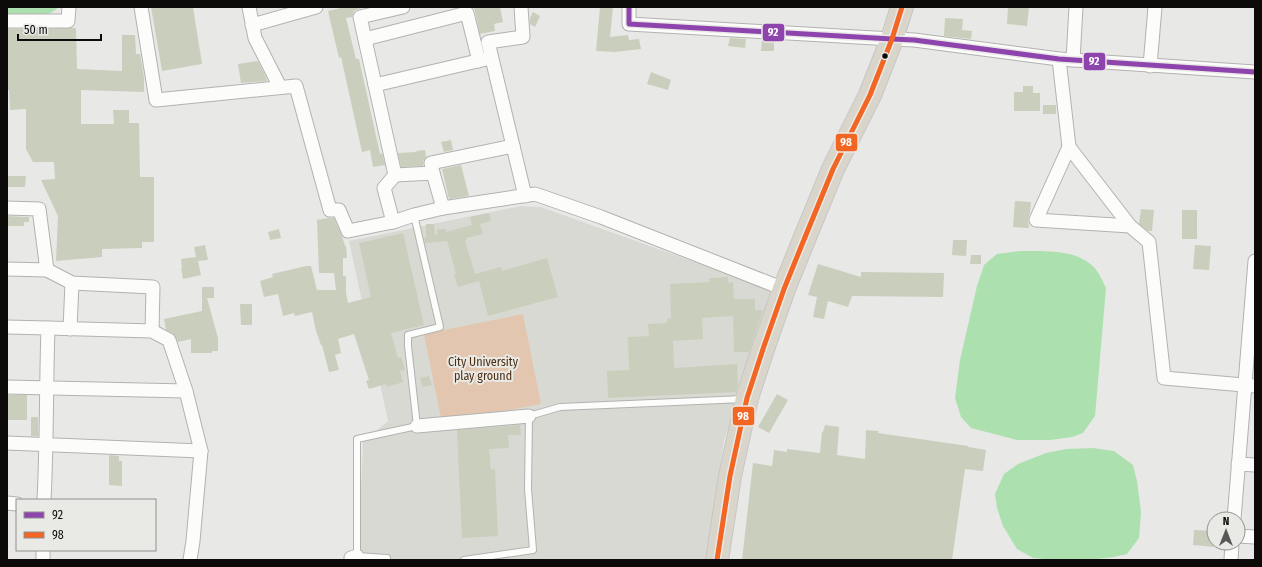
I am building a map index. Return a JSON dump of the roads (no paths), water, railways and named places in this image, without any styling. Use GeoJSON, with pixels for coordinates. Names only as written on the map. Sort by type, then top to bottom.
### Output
{"type":"FeatureCollection","features":[{"type":"Feature","properties":{"kind":"highway"},"geometry":{"type":"LineString","coordinates":[[717,560],[730,476],[747,398],[784,289],[832,169],[870,95],[892,39],[902,7]]}},
{"type":"Feature","properties":{"kind":"street"},"geometry":{"type":"LineString","coordinates":[[7,21],[68,21],[69,7]]}},
{"type":"Feature","properties":{"kind":"street"},"geometry":{"type":"LineString","coordinates":[[141,7],[156,100],[296,86],[330,210],[339,210],[348,231],[393,222],[443,208],[535,194],[784,289]]}},
{"type":"Feature","properties":{"kind":"street"},"geometry":{"type":"LineString","coordinates":[[248,7],[255,38],[280,87]]}},
{"type":"Feature","properties":{"kind":"street"},"geometry":{"type":"LineString","coordinates":[[252,25],[316,7]]}},
{"type":"Feature","properties":{"kind":"street"},"geometry":{"type":"LineString","coordinates":[[395,175],[360,17],[403,7]]}},
{"type":"Feature","properties":{"kind":"street"},"geometry":{"type":"LineString","coordinates":[[485,59],[488,42],[523,37],[521,7]]}},
{"type":"Feature","properties":{"kind":"street"},"geometry":{"type":"LineString","coordinates":[[629,7],[629,24],[922,41],[1059,59],[1255,72]]}},
{"type":"Feature","properties":{"kind":"street"},"geometry":{"type":"LineString","coordinates":[[1073,60],[1076,7]]}},
{"type":"Feature","properties":{"kind":"street"},"geometry":{"type":"LineString","coordinates":[[1150,66],[1154,7]]}},
{"type":"Feature","properties":{"kind":"street"},"geometry":{"type":"LineString","coordinates":[[365,38],[468,13],[485,59],[513,146],[524,196]]}},
{"type":"Feature","properties":{"kind":"street"},"geometry":{"type":"LineString","coordinates":[[375,84],[485,59]]}},
{"type":"Feature","properties":{"kind":"street"},"geometry":{"type":"LineString","coordinates":[[1059,59],[1069,147],[1036,220],[1130,226]]}},
{"type":"Feature","properties":{"kind":"street"},"geometry":{"type":"LineString","coordinates":[[443,208],[431,163],[513,146]]}},
{"type":"Feature","properties":{"kind":"street"},"geometry":{"type":"LineString","coordinates":[[1069,147],[1130,226],[1149,242],[1164,378],[1250,385]]}},
{"type":"Feature","properties":{"kind":"street"},"geometry":{"type":"LineString","coordinates":[[393,222],[384,188],[395,175],[433,173]]}},
{"type":"Feature","properties":{"kind":"street"},"geometry":{"type":"LineString","coordinates":[[7,208],[39,209],[47,270]]}},
{"type":"Feature","properties":{"kind":"street"},"geometry":{"type":"LineString","coordinates":[[1235,511],[1238,464],[1250,385],[1255,261]]}},
{"type":"Feature","properties":{"kind":"street"},"geometry":{"type":"LineString","coordinates":[[7,269],[47,270],[72,283],[153,287],[152,331]]}},
{"type":"Feature","properties":{"kind":"street"},"geometry":{"type":"LineString","coordinates":[[70,329],[72,283]]}},
{"type":"Feature","properties":{"kind":"street"},"geometry":{"type":"LineString","coordinates":[[7,327],[152,331],[169,340],[186,391],[201,450],[190,560]]}},
{"type":"Feature","properties":{"kind":"street"},"geometry":{"type":"LineString","coordinates":[[44,499],[48,328]]}},
{"type":"Feature","properties":{"kind":"street"},"geometry":{"type":"LineString","coordinates":[[7,387],[186,391]]}},
{"type":"Feature","properties":{"kind":"street"},"geometry":{"type":"LineString","coordinates":[[417,426],[529,416]]}},
{"type":"Feature","properties":{"kind":"street"},"geometry":{"type":"LineString","coordinates":[[7,443],[201,450]]}},
{"type":"Feature","properties":{"kind":"street"},"geometry":{"type":"LineString","coordinates":[[1238,464],[1255,465]]}},
{"type":"Feature","properties":{"kind":"lane"},"geometry":{"type":"LineString","coordinates":[[387,560],[387,558],[354,558],[357,440],[417,426],[408,335],[440,327],[414,215]]}},
{"type":"Feature","properties":{"kind":"lane"},"geometry":{"type":"LineString","coordinates":[[464,560],[533,550],[528,489],[529,416],[560,408],[747,398]]}},
{"type":"Feature","properties":{"kind":"park label","name":"City University play ground"},"geometry":{"type":"Point","coordinates":[483,369]}}]}
